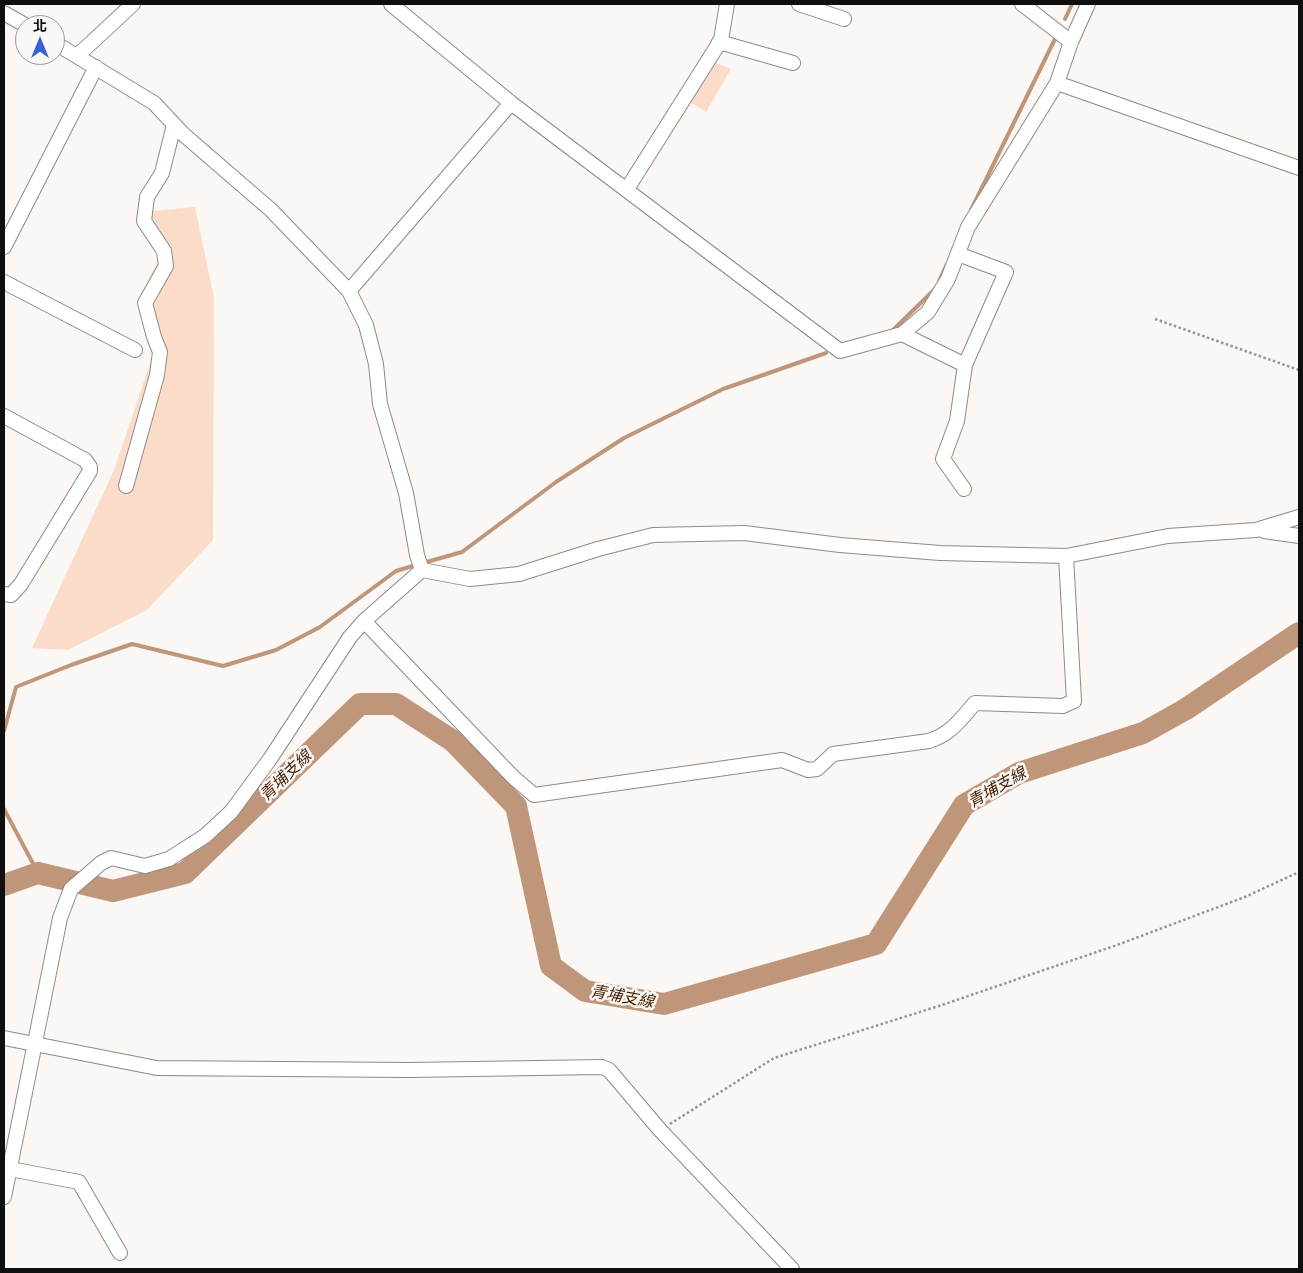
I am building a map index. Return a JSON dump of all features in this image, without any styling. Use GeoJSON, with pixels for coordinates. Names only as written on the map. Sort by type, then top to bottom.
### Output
{"type":"FeatureCollection","features":[{"type":"Feature","properties":{"kind":"street"},"geometry":{"type":"LineString","coordinates":[[77,56],[133,4]]}},
{"type":"Feature","properties":{"kind":"street"},"geometry":{"type":"LineString","coordinates":[[391,4],[511,103],[840,351],[902,334],[928,312],[948,279],[968,227],[1057,83],[1071,42],[1088,4]]}},
{"type":"Feature","properties":{"kind":"street"},"geometry":{"type":"LineString","coordinates":[[626,189],[720,42],[727,4]]}},
{"type":"Feature","properties":{"kind":"street"},"geometry":{"type":"LineString","coordinates":[[799,4],[844,20]]}},
{"type":"Feature","properties":{"kind":"street"},"geometry":{"type":"LineString","coordinates":[[1022,4],[1071,42]]}},
{"type":"Feature","properties":{"kind":"street"},"geometry":{"type":"LineString","coordinates":[[4,13],[15,19]]}},
{"type":"Feature","properties":{"kind":"street"},"geometry":{"type":"LineString","coordinates":[[720,42],[793,63]]}},
{"type":"Feature","properties":{"kind":"street"},"geometry":{"type":"LineString","coordinates":[[65,49],[154,103],[174,125],[271,210],[349,291],[366,325],[376,364],[380,404],[406,494],[417,555],[422,570]]}},
{"type":"Feature","properties":{"kind":"street"},"geometry":{"type":"LineString","coordinates":[[4,247],[96,68]]}},
{"type":"Feature","properties":{"kind":"street"},"geometry":{"type":"LineString","coordinates":[[1057,83],[1299,168]]}},
{"type":"Feature","properties":{"kind":"street"},"geometry":{"type":"LineString","coordinates":[[349,291],[511,103]]}},
{"type":"Feature","properties":{"kind":"street"},"geometry":{"type":"LineString","coordinates":[[126,486],[157,375],[160,352],[144,303],[166,266],[164,250],[144,222],[147,197],[162,173],[174,125]]}},
{"type":"Feature","properties":{"kind":"street"},"geometry":{"type":"LineString","coordinates":[[958,254],[1006,272],[965,365],[957,421],[944,459],[964,489]]}},
{"type":"Feature","properties":{"kind":"street"},"geometry":{"type":"LineString","coordinates":[[4,282],[135,350]]}},
{"type":"Feature","properties":{"kind":"street"},"geometry":{"type":"LineString","coordinates":[[902,334],[965,365]]}},
{"type":"Feature","properties":{"kind":"street"},"geometry":{"type":"LineString","coordinates":[[4,416],[85,460],[90,466],[90,471],[21,584],[11,595],[4,594]]}},
{"type":"Feature","properties":{"kind":"street"},"geometry":{"type":"LineString","coordinates":[[1256,530],[1299,517]]}},
{"type":"Feature","properties":{"kind":"street"},"geometry":{"type":"LineString","coordinates":[[422,570],[470,579],[519,574],[598,549],[653,535],[744,533],[840,545],[940,553],[1066,556],[1168,536],[1256,530],[1299,536]]}},
{"type":"Feature","properties":{"kind":"street"},"geometry":{"type":"LineString","coordinates":[[364,621],[513,777],[534,794],[782,760],[808,770],[818,769],[833,754],[929,741],[941,737],[952,730],[975,703],[1063,706],[1074,702],[1066,556]]}},
{"type":"Feature","properties":{"kind":"street"},"geometry":{"type":"LineString","coordinates":[[4,1197],[33,1044],[60,918],[72,888],[99,864],[111,858],[145,866],[169,859],[205,836],[231,812],[270,759],[350,637],[364,621],[422,570]]}},
{"type":"Feature","properties":{"kind":"street"},"geometry":{"type":"LineString","coordinates":[[4,1038],[157,1068],[409,1070],[602,1067],[609,1070],[660,1130],[792,1269]]}},
{"type":"Feature","properties":{"kind":"street"},"geometry":{"type":"LineString","coordinates":[[10,1170],[79,1182],[120,1254]]}},
{"type":"Feature","properties":{"kind":"path"},"geometry":{"type":"LineString","coordinates":[[1155,319],[1299,370]]}},
{"type":"Feature","properties":{"kind":"path"},"geometry":{"type":"LineString","coordinates":[[660,1130],[774,1058],[942,1005],[1117,946],[1245,897],[1299,872]]}},
{"type":"Feature","properties":{"kind":"shaded area"},"geometry":{"type":"Polygon","coordinates":[[[716,63],[731,69],[706,112],[690,102],[716,63]]]}},
{"type":"Feature","properties":{"kind":"shaded area"},"geometry":{"type":"Polygon","coordinates":[[[195,207],[214,298],[213,540],[147,610],[68,650],[32,648],[114,470],[153,355],[137,302],[159,259],[141,212],[195,207]]]}},
{"type":"Feature","properties":{"kind":"waterway"},"geometry":{"type":"LineString","coordinates":[[1065,19],[1072,4]]}},
{"type":"Feature","properties":{"kind":"waterway"},"geometry":{"type":"LineString","coordinates":[[971,210],[1055,39]]}},
{"type":"Feature","properties":{"kind":"waterway"},"geometry":{"type":"LineString","coordinates":[[939,281],[947,264]]}},
{"type":"Feature","properties":{"kind":"waterway"},"geometry":{"type":"LineString","coordinates":[[894,329],[935,289]]}},
{"type":"Feature","properties":{"kind":"waterway"},"geometry":{"type":"LineString","coordinates":[[423,563],[462,552],[556,482],[624,438],[723,389],[826,353]]}},
{"type":"Feature","properties":{"kind":"waterway"},"geometry":{"type":"LineString","coordinates":[[4,731],[16,687],[71,665],[132,644],[223,666],[276,650],[320,627],[396,571],[416,565]]}},
{"type":"Feature","properties":{"kind":"waterway","name":"青埔支線"},"geometry":{"type":"LineString","coordinates":[[4,885],[38,873],[113,891],[185,873],[360,704],[396,704],[453,741],[516,806],[551,966],[585,991],[664,1004],[876,944],[964,805],[1019,773],[1143,733],[1186,709],[1299,633]]}},
{"type":"Feature","properties":{"kind":"waterway"},"geometry":{"type":"LineString","coordinates":[[4,809],[38,873]]}}]}
